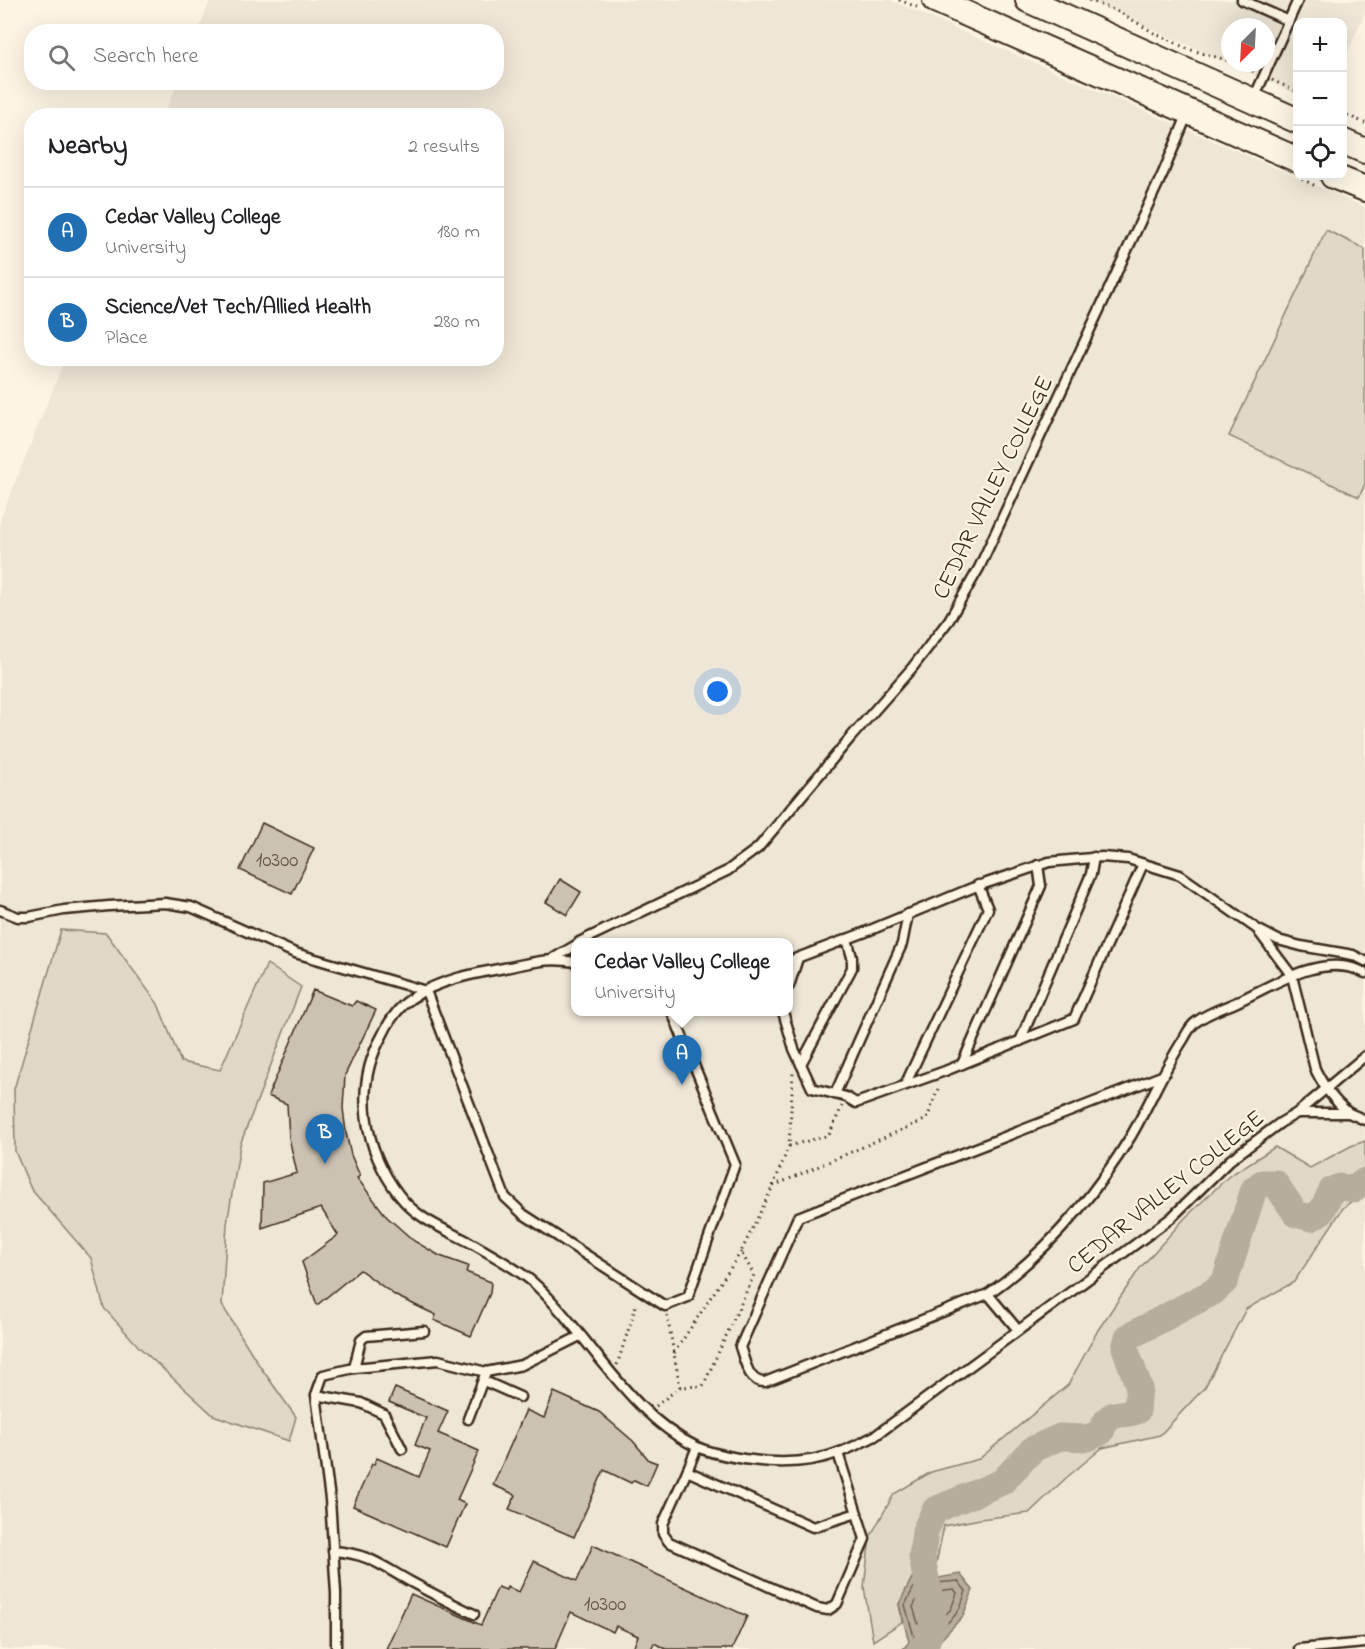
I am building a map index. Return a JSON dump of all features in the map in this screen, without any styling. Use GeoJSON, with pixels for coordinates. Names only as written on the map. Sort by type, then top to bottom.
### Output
{"type":"FeatureCollection","features":[{"type":"Feature","properties":{"kind":"main road"},"geometry":{"type":"LineString","coordinates":[[934,0],[1238,136],[1293,158]]}},
{"type":"Feature","properties":{"kind":"main road"},"geometry":{"type":"LineString","coordinates":[[1028,0],[1293,119]]}},
{"type":"Feature","properties":{"kind":"main road"},"geometry":{"type":"LineString","coordinates":[[1238,136],[1253,101]]}},
{"type":"Feature","properties":{"kind":"main road"},"geometry":{"type":"LineString","coordinates":[[1347,143],[1365,151]]}},
{"type":"Feature","properties":{"kind":"main road"},"geometry":{"type":"LineString","coordinates":[[1343,180],[1365,189]]}},
{"type":"Feature","properties":{"kind":"lane"},"geometry":{"type":"LineString","coordinates":[[1242,0],[1289,21]]}},
{"type":"Feature","properties":{"kind":"lane"},"geometry":{"type":"LineString","coordinates":[[1253,101],[1298,0]]}},
{"type":"Feature","properties":{"kind":"lane","name":"CEDAR VALLEY COLLEGE"},"geometry":{"type":"LineString","coordinates":[[589,938],[727,871],[758,848],[912,668],[949,620],[979,568],[1163,173],[1188,113]]}},
{"type":"Feature","properties":{"kind":"lane","name":"CEDAR VALLEY COLLEGE"},"geometry":{"type":"LineString","coordinates":[[793,960],[978,885],[1049,862],[1094,857],[1128,860],[1180,875],[1257,929],[1289,943],[1353,955],[1365,961]]}},
{"type":"Feature","properties":{"kind":"lane"},"geometry":{"type":"LineString","coordinates":[[1020,1041],[1091,874],[1094,857]]}},
{"type":"Feature","properties":{"kind":"lane"},"geometry":{"type":"LineString","coordinates":[[784,1016],[794,1049],[812,1088],[846,1097],[856,1103],[1074,1019],[1143,864]]}},
{"type":"Feature","properties":{"kind":"lane"},"geometry":{"type":"LineString","coordinates":[[962,1064],[1041,886],[1038,866]]}},
{"type":"Feature","properties":{"kind":"lane"},"geometry":{"type":"LineString","coordinates":[[906,1085],[988,909],[978,885]]}},
{"type":"Feature","properties":{"kind":"lane"},"geometry":{"type":"LineString","coordinates":[[0,910],[18,917],[29,917],[64,910],[109,906],[165,903],[191,907],[295,953],[426,991],[505,1197],[523,1215],[665,1306],[688,1297],[735,1164],[674,1016]]}},
{"type":"Feature","properties":{"kind":"lane"},"geometry":{"type":"LineString","coordinates":[[835,1094],[902,944],[908,914]]}},
{"type":"Feature","properties":{"kind":"lane","name":"CEDAR VALLEY COLLEGE"},"geometry":{"type":"LineString","coordinates":[[1257,929],[1292,976],[1315,1069],[1326,1089],[1335,1102],[1348,1113],[1365,1120]]}},
{"type":"Feature","properties":{"kind":"lane"},"geometry":{"type":"LineString","coordinates":[[801,1064],[852,968],[852,957],[847,939]]}},
{"type":"Feature","properties":{"kind":"lane","name":"CEDAR VALLEY COLLEGE"},"geometry":{"type":"LineString","coordinates":[[554,958],[571,948]]}},
{"type":"Feature","properties":{"kind":"lane","name":"CEDAR VALLEY COLLEGE"},"geometry":{"type":"LineString","coordinates":[[571,961],[554,958],[467,974],[412,998],[397,1011],[369,1062],[365,1085],[366,1107],[374,1148],[389,1180],[410,1208],[428,1222],[480,1248],[535,1284],[647,1412],[676,1435],[697,1447],[720,1455],[766,1462],[795,1463],[838,1453],[875,1436],[1171,1218],[1230,1160],[1297,1113],[1365,1056]]}},
{"type":"Feature","properties":{"kind":"lane"},"geometry":{"type":"LineString","coordinates":[[793,974],[798,958]]}},
{"type":"Feature","properties":{"kind":"lane"},"geometry":{"type":"LineString","coordinates":[[1164,1075],[798,1217],[740,1347],[753,1379],[759,1383],[765,1382],[988,1294],[1014,1276],[1053,1240],[1090,1196],[1131,1136],[1164,1075],[1174,1054],[1194,1022],[1292,976],[1318,967],[1340,966],[1365,973]]}},
{"type":"Feature","properties":{"kind":"lane","name":"CEDAR VALLEY COLLEGE"},"geometry":{"type":"LineString","coordinates":[[1297,1113],[1348,1113]]}},
{"type":"Feature","properties":{"kind":"lane"},"geometry":{"type":"LineString","coordinates":[[988,1294],[1018,1330]]}},
{"type":"Feature","properties":{"kind":"lane"},"geometry":{"type":"LineString","coordinates":[[354,1368],[361,1340],[366,1336],[424,1331]]}},
{"type":"Feature","properties":{"kind":"lane"},"geometry":{"type":"LineString","coordinates":[[468,1419],[485,1377],[522,1365],[580,1336]]}},
{"type":"Feature","properties":{"kind":"lane"},"geometry":{"type":"LineString","coordinates":[[336,1649],[330,1499],[316,1395],[323,1375],[354,1368],[438,1360],[485,1377],[520,1397]]}},
{"type":"Feature","properties":{"kind":"lane"},"geometry":{"type":"LineString","coordinates":[[316,1395],[362,1404],[384,1414],[402,1449]]}},
{"type":"Feature","properties":{"kind":"lane"},"geometry":{"type":"LineString","coordinates":[[697,1447],[663,1524],[663,1534],[669,1542],[817,1608],[828,1610],[837,1604],[865,1539],[838,1453]]}},
{"type":"Feature","properties":{"kind":"lane"},"geometry":{"type":"LineString","coordinates":[[687,1471],[813,1527],[857,1513]]}},
{"type":"Feature","properties":{"kind":"lane"},"geometry":{"type":"LineString","coordinates":[[333,1551],[355,1553],[378,1562],[474,1614]]}},
{"type":"Feature","properties":{"kind":"lane"},"geometry":{"type":"LineString","coordinates":[[1299,1649],[1365,1643]]}},
{"type":"Feature","properties":{"kind":"path"},"geometry":{"type":"LineString","coordinates":[[1089,0],[1122,13],[1154,33],[1188,49],[1221,58]]}},
{"type":"Feature","properties":{"kind":"path"},"geometry":{"type":"LineString","coordinates":[[1347,115],[1365,123]]}},
{"type":"Feature","properties":{"kind":"path"},"geometry":{"type":"LineString","coordinates":[[773,1186],[789,1146],[794,1049]]}},
{"type":"Feature","properties":{"kind":"path"},"geometry":{"type":"LineString","coordinates":[[789,1146],[829,1135],[846,1097]]}},
{"type":"Feature","properties":{"kind":"path"},"geometry":{"type":"LineString","coordinates":[[674,1353],[741,1252]]}},
{"type":"Feature","properties":{"kind":"path"},"geometry":{"type":"LineString","coordinates":[[614,1375],[636,1306]]}},
{"type":"Feature","properties":{"kind":"path"},"geometry":{"type":"LineString","coordinates":[[665,1306],[680,1387]]}},
{"type":"Feature","properties":{"kind":"shaded area"},"geometry":{"type":"Polygon","coordinates":[[[210,0],[890,0],[1293,176],[1293,180],[1303,180],[1365,207],[1365,1649],[0,1649],[0,520],[62,366],[504,366],[504,108],[167,108],[174,90],[504,90],[504,24],[201,24],[210,0]]]}},
{"type":"Feature","properties":{"kind":"shaded area"},"geometry":{"type":"Polygon","coordinates":[[[1087,0],[1365,0],[1365,12],[1347,54],[1347,18],[1293,18],[1293,92],[1248,72],[1275,72],[1275,18],[1221,18],[1221,60],[1087,0]]]}},
{"type":"Feature","properties":{"kind":"shaded area"},"geometry":{"type":"Polygon","coordinates":[[[1326,230],[1365,249],[1365,484],[1359,497],[1229,436],[1326,230]]]}},
{"type":"Feature","properties":{"kind":"shaded area"},"geometry":{"type":"Polygon","coordinates":[[[61,930],[106,933],[158,1004],[181,1062],[220,1070],[267,964],[301,987],[240,1145],[227,1224],[222,1305],[259,1365],[296,1417],[289,1441],[213,1415],[139,1347],[104,1308],[91,1258],[31,1189],[15,1151],[14,1089],[61,930]]]}},
{"type":"Feature","properties":{"kind":"shaded area"},"geometry":{"type":"Polygon","coordinates":[[[1365,1141],[1365,1191],[1343,1208],[1294,1282],[1246,1309],[1205,1387],[1160,1435],[1102,1448],[1029,1513],[944,1526],[933,1578],[912,1578],[899,1604],[902,1622],[873,1641],[864,1587],[870,1537],[894,1494],[931,1472],[979,1459],[1068,1385],[1098,1330],[1140,1268],[1185,1218],[1229,1176],[1275,1147],[1310,1168],[1365,1141]]]}},
{"type":"Feature","properties":{"kind":"water"},"geometry":{"type":"Polygon","coordinates":[[[960,1574],[973,1590],[963,1616],[932,1649],[903,1649],[909,1642],[899,1604],[912,1578],[939,1578],[960,1574]]]}},
{"type":"Feature","properties":{"kind":"building"},"geometry":{"type":"Polygon","coordinates":[[[262,823],[314,848],[292,894],[240,870],[262,823]]]}},
{"type":"Feature","properties":{"kind":"building"},"geometry":{"type":"Polygon","coordinates":[[[560,879],[581,892],[567,915],[546,902],[560,879]]]}},
{"type":"Feature","properties":{"kind":"building"},"geometry":{"type":"Polygon","coordinates":[[[313,990],[352,1006],[356,1001],[376,1010],[345,1075],[343,1108],[351,1155],[360,1176],[357,1178],[387,1217],[414,1241],[440,1256],[468,1266],[466,1272],[491,1282],[490,1293],[471,1336],[434,1320],[436,1315],[396,1296],[360,1270],[317,1305],[302,1262],[338,1235],[321,1208],[262,1228],[263,1183],[297,1173],[289,1138],[287,1104],[268,1096],[313,990]]]}},
{"type":"Feature","properties":{"kind":"building"},"geometry":{"type":"Polygon","coordinates":[[[395,1388],[448,1411],[438,1433],[479,1451],[457,1500],[465,1504],[446,1547],[353,1506],[377,1458],[419,1477],[430,1451],[415,1445],[426,1418],[389,1402],[395,1388]]]}},
{"type":"Feature","properties":{"kind":"building"},"geometry":{"type":"Polygon","coordinates":[[[554,1392],[599,1412],[633,1441],[649,1460],[657,1463],[647,1486],[634,1480],[631,1483],[604,1470],[574,1537],[509,1509],[516,1495],[493,1485],[526,1410],[544,1418],[554,1392]]]}},
{"type":"Feature","properties":{"kind":"building"},"geometry":{"type":"Polygon","coordinates":[[[593,1545],[747,1616],[732,1649],[666,1649],[654,1643],[651,1649],[633,1649],[638,1636],[616,1626],[613,1632],[571,1612],[555,1649],[386,1649],[411,1594],[481,1625],[498,1587],[506,1590],[507,1587],[519,1592],[534,1561],[577,1581],[593,1545]]]}},
{"type":"Feature","properties":{"kind":"waterway"},"geometry":{"type":"LineString","coordinates":[[921,1649],[925,1646],[934,1621],[922,1557],[925,1531],[935,1510],[1002,1482],[1033,1449],[1060,1437],[1088,1438],[1101,1432],[1111,1416],[1137,1411],[1139,1387],[1125,1348],[1128,1337],[1213,1292],[1225,1281],[1254,1189],[1262,1183],[1275,1183],[1296,1214],[1311,1218],[1322,1211],[1332,1190],[1340,1187],[1354,1189],[1365,1181]]}},
{"type":"Feature","properties":{"kind":"place","name":"Cedar Valley College"},"geometry":{"type":"Point","coordinates":[682,1085]}},
{"type":"Feature","properties":{"kind":"place","name":"Science/Vet Tech/Allied Health"},"geometry":{"type":"Point","coordinates":[325,1164]}}]}
